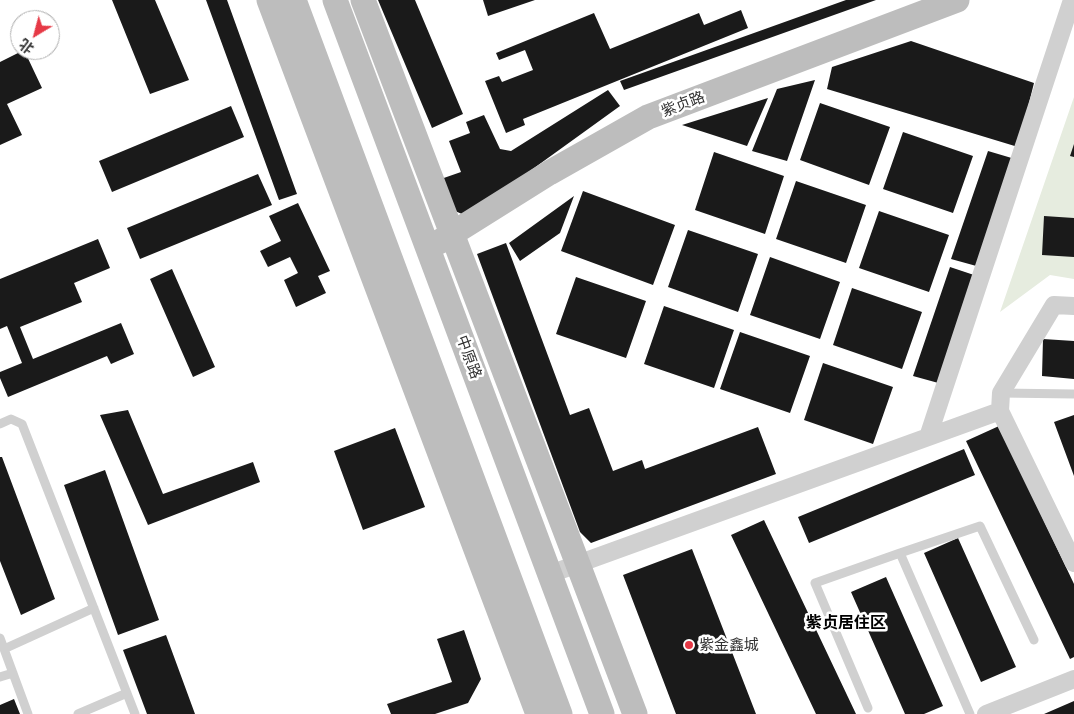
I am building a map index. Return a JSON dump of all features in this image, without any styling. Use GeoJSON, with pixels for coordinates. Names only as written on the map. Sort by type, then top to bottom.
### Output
{"type":"FeatureCollection","features":[{"type":"Feature","properties":{"kind":"street"},"geometry":{"type":"LineString","coordinates":[[269,0],[538,714]]}},
{"type":"Feature","properties":{"kind":"street"},"geometry":{"type":"LineString","coordinates":[[294,0],[560,714]]}},
{"type":"Feature","properties":{"kind":"street","name":"中原路"},"geometry":{"type":"LineString","coordinates":[[335,0],[602,714]]}},
{"type":"Feature","properties":{"kind":"street"},"geometry":{"type":"LineString","coordinates":[[363,0],[635,714]]}},
{"type":"Feature","properties":{"kind":"street","name":"紫贞路"},"geometry":{"type":"LineString","coordinates":[[428,248],[549,173],[648,117],[957,0]]}},
{"type":"Feature","properties":{"kind":"street"},"geometry":{"type":"LineString","coordinates":[[928,437],[1072,0]]}},
{"type":"Feature","properties":{"kind":"street"},"geometry":{"type":"LineString","coordinates":[[1074,306],[1054,305],[1001,392],[1000,411],[1074,563]]}},
{"type":"Feature","properties":{"kind":"street"},"geometry":{"type":"LineString","coordinates":[[550,574],[1000,411]]}},
{"type":"Feature","properties":{"kind":"street"},"geometry":{"type":"LineString","coordinates":[[986,714],[1074,679]]}},
{"type":"Feature","properties":{"kind":"lane"},"geometry":{"type":"LineString","coordinates":[[1001,392],[1074,394]]}},
{"type":"Feature","properties":{"kind":"lane"},"geometry":{"type":"LineString","coordinates":[[0,424],[12,419],[22,424],[135,714]]}},
{"type":"Feature","properties":{"kind":"lane"},"geometry":{"type":"LineString","coordinates":[[868,708],[815,583],[980,526],[1034,640]]}},
{"type":"Feature","properties":{"kind":"lane"},"geometry":{"type":"LineString","coordinates":[[900,553],[970,714]]}},
{"type":"Feature","properties":{"kind":"lane"},"geometry":{"type":"LineString","coordinates":[[4,649],[94,608]]}},
{"type":"Feature","properties":{"kind":"lane"},"geometry":{"type":"LineString","coordinates":[[0,638],[28,714]]}},
{"type":"Feature","properties":{"kind":"lane"},"geometry":{"type":"LineString","coordinates":[[0,677],[13,673]]}},
{"type":"Feature","properties":{"kind":"lane"},"geometry":{"type":"LineString","coordinates":[[78,714],[127,693]]}},
{"type":"Feature","properties":{"kind":"shaded area"},"geometry":{"type":"Polygon","coordinates":[[[1074,97],[1074,279],[1050,275],[1000,312],[1074,97]]]}},
{"type":"Feature","properties":{"kind":"building"},"geometry":{"type":"Polygon","coordinates":[[[112,0],[155,0],[189,80],[150,94],[112,0]]]}},
{"type":"Feature","properties":{"kind":"building"},"geometry":{"type":"Polygon","coordinates":[[[206,0],[227,0],[297,194],[279,200],[206,0]]]}},
{"type":"Feature","properties":{"kind":"building"},"geometry":{"type":"Polygon","coordinates":[[[378,0],[415,0],[463,114],[432,128],[378,0]]]}},
{"type":"Feature","properties":{"kind":"building"},"geometry":{"type":"Polygon","coordinates":[[[483,0],[535,0],[488,16],[483,0]]]}},
{"type":"Feature","properties":{"kind":"building"},"geometry":{"type":"Polygon","coordinates":[[[846,0],[876,0],[624,90],[620,81],[846,0]]]}},
{"type":"Feature","properties":{"kind":"building"},"geometry":{"type":"Polygon","coordinates":[[[741,10],[748,28],[523,119],[525,125],[506,133],[485,81],[499,76],[502,82],[533,70],[525,50],[499,60],[496,53],[594,13],[610,49],[699,13],[704,25],[741,10]]]}},
{"type":"Feature","properties":{"kind":"building"},"geometry":{"type":"Polygon","coordinates":[[[911,41],[1034,83],[1018,147],[827,89],[832,67],[911,41]]]}},
{"type":"Feature","properties":{"kind":"building"},"geometry":{"type":"Polygon","coordinates":[[[10,57],[10,60],[29,60],[42,88],[7,104],[22,135],[0,145],[0,62],[10,57]]]}},
{"type":"Feature","properties":{"kind":"building"},"geometry":{"type":"Polygon","coordinates":[[[815,80],[787,161],[752,151],[777,89],[815,80]]]}},
{"type":"Feature","properties":{"kind":"building"},"geometry":{"type":"Polygon","coordinates":[[[608,90],[620,106],[487,202],[462,214],[448,208],[438,180],[461,172],[449,141],[470,133],[466,122],[484,115],[500,149],[511,151],[608,90]]]}},
{"type":"Feature","properties":{"kind":"building"},"geometry":{"type":"Polygon","coordinates":[[[768,98],[747,146],[682,125],[768,98]]]}},
{"type":"Feature","properties":{"kind":"building"},"geometry":{"type":"Polygon","coordinates":[[[820,103],[890,127],[869,185],[800,160],[820,103]]]}},
{"type":"Feature","properties":{"kind":"building"},"geometry":{"type":"Polygon","coordinates":[[[231,106],[244,137],[112,192],[99,161],[231,106]]]}},
{"type":"Feature","properties":{"kind":"building"},"geometry":{"type":"Polygon","coordinates":[[[903,132],[973,156],[953,213],[883,189],[903,132]]]}},
{"type":"Feature","properties":{"kind":"building"},"geometry":{"type":"Polygon","coordinates":[[[1074,144],[1074,157],[1070,156],[1074,144]]]}},
{"type":"Feature","properties":{"kind":"building"},"geometry":{"type":"Polygon","coordinates":[[[988,151],[1015,159],[980,267],[951,259],[988,151]]]}},
{"type":"Feature","properties":{"kind":"building"},"geometry":{"type":"Polygon","coordinates":[[[714,152],[784,176],[765,234],[695,210],[714,152]]]}},
{"type":"Feature","properties":{"kind":"building"},"geometry":{"type":"Polygon","coordinates":[[[258,174],[272,205],[140,259],[127,228],[258,174]]]}},
{"type":"Feature","properties":{"kind":"building"},"geometry":{"type":"Polygon","coordinates":[[[796,181],[866,205],[846,263],[776,239],[796,181]]]}},
{"type":"Feature","properties":{"kind":"building"},"geometry":{"type":"Polygon","coordinates":[[[583,191],[675,225],[653,285],[561,251],[583,191]]]}},
{"type":"Feature","properties":{"kind":"building"},"geometry":{"type":"Polygon","coordinates":[[[574,196],[560,233],[520,261],[509,243],[574,196]]]}},
{"type":"Feature","properties":{"kind":"building"},"geometry":{"type":"Polygon","coordinates":[[[298,203],[330,271],[318,276],[326,293],[296,307],[284,280],[298,273],[290,257],[268,267],[260,251],[281,241],[269,216],[298,203]]]}},
{"type":"Feature","properties":{"kind":"building"},"geometry":{"type":"Polygon","coordinates":[[[879,211],[949,235],[929,292],[859,268],[879,211]]]}},
{"type":"Feature","properties":{"kind":"building"},"geometry":{"type":"Polygon","coordinates":[[[1044,216],[1074,218],[1074,257],[1042,255],[1044,216]]]}},
{"type":"Feature","properties":{"kind":"building"},"geometry":{"type":"Polygon","coordinates":[[[688,230],[758,254],[738,312],[668,287],[688,230]]]}},
{"type":"Feature","properties":{"kind":"building"},"geometry":{"type":"Polygon","coordinates":[[[98,239],[110,268],[74,283],[82,302],[20,327],[33,359],[121,323],[134,354],[111,364],[107,356],[8,397],[0,378],[0,372],[22,363],[7,326],[0,329],[0,279],[98,239]]]}},
{"type":"Feature","properties":{"kind":"building"},"geometry":{"type":"Polygon","coordinates":[[[506,243],[570,415],[589,408],[613,471],[642,460],[645,469],[758,427],[776,474],[591,543],[580,532],[477,254],[506,243]]]}},
{"type":"Feature","properties":{"kind":"building"},"geometry":{"type":"Polygon","coordinates":[[[770,257],[840,282],[820,339],[750,315],[770,257]]]}},
{"type":"Feature","properties":{"kind":"building"},"geometry":{"type":"Polygon","coordinates":[[[950,267],[977,276],[942,384],[913,376],[950,267]]]}},
{"type":"Feature","properties":{"kind":"building"},"geometry":{"type":"Polygon","coordinates":[[[172,269],[215,367],[193,377],[150,279],[172,269]]]}},
{"type":"Feature","properties":{"kind":"building"},"geometry":{"type":"Polygon","coordinates":[[[576,277],[646,301],[626,358],[556,334],[576,277]]]}},
{"type":"Feature","properties":{"kind":"building"},"geometry":{"type":"Polygon","coordinates":[[[852,288],[922,312],[902,369],[833,345],[852,288]]]}},
{"type":"Feature","properties":{"kind":"building"},"geometry":{"type":"Polygon","coordinates":[[[664,306],[734,330],[714,388],[644,364],[664,306]]]}},
{"type":"Feature","properties":{"kind":"building"},"geometry":{"type":"Polygon","coordinates":[[[740,332],[810,356],[790,413],[720,389],[740,332]]]}},
{"type":"Feature","properties":{"kind":"building"},"geometry":{"type":"Polygon","coordinates":[[[1043,339],[1074,341],[1074,379],[1042,376],[1043,339]]]}},
{"type":"Feature","properties":{"kind":"building"},"geometry":{"type":"Polygon","coordinates":[[[823,363],[893,387],[873,444],[804,420],[823,363]]]}},
{"type":"Feature","properties":{"kind":"building"},"geometry":{"type":"Polygon","coordinates":[[[128,410],[163,494],[253,462],[260,482],[148,525],[100,415],[128,410]]]}},
{"type":"Feature","properties":{"kind":"building"},"geometry":{"type":"Polygon","coordinates":[[[1074,415],[1074,476],[1054,422],[1074,415]]]}},
{"type":"Feature","properties":{"kind":"building"},"geometry":{"type":"Polygon","coordinates":[[[999,426],[1074,584],[1074,657],[1070,659],[966,441],[999,426]]]}},
{"type":"Feature","properties":{"kind":"building"},"geometry":{"type":"Polygon","coordinates":[[[395,428],[425,507],[363,530],[334,451],[395,428]]]}},
{"type":"Feature","properties":{"kind":"building"},"geometry":{"type":"Polygon","coordinates":[[[964,449],[975,475],[809,543],[798,517],[964,449]]]}},
{"type":"Feature","properties":{"kind":"building"},"geometry":{"type":"Polygon","coordinates":[[[0,457],[2,457],[55,599],[21,615],[0,561],[0,457]]]}},
{"type":"Feature","properties":{"kind":"building"},"geometry":{"type":"Polygon","coordinates":[[[105,470],[159,620],[118,635],[64,485],[105,470]]]}},
{"type":"Feature","properties":{"kind":"building"},"geometry":{"type":"Polygon","coordinates":[[[764,520],[856,714],[816,714],[731,535],[764,520]]]}},
{"type":"Feature","properties":{"kind":"building"},"geometry":{"type":"Polygon","coordinates":[[[958,538],[1016,667],[981,682],[924,553],[958,538]]]}},
{"type":"Feature","properties":{"kind":"building","name":"紫金鑫城"},"geometry":{"type":"Polygon","coordinates":[[[692,549],[756,714],[676,714],[623,575],[692,549]]]}},
{"type":"Feature","properties":{"kind":"building"},"geometry":{"type":"Polygon","coordinates":[[[886,577],[943,706],[924,714],[905,714],[851,592],[886,577]]]}},
{"type":"Feature","properties":{"kind":"building"},"geometry":{"type":"Polygon","coordinates":[[[464,630],[481,679],[468,703],[435,714],[391,714],[387,704],[452,682],[437,639],[464,630]]]}},
{"type":"Feature","properties":{"kind":"building"},"geometry":{"type":"Polygon","coordinates":[[[166,635],[195,714],[147,714],[123,650],[166,635]]]}},
{"type":"Feature","properties":{"kind":"building"},"geometry":{"type":"Polygon","coordinates":[[[14,699],[20,714],[0,714],[0,705],[14,699]]]}},
{"type":"Feature","properties":{"kind":"building"},"geometry":{"type":"Polygon","coordinates":[[[1074,701],[1074,714],[1044,714],[1074,701]]]}},
{"type":"Feature","properties":{"kind":"place","name":"紫金鑫城"},"geometry":{"type":"Point","coordinates":[689,645]}},
{"type":"Feature","properties":{"kind":"district","name":"紫贞居住区"},"geometry":{"type":"Point","coordinates":[846,623]}}]}
